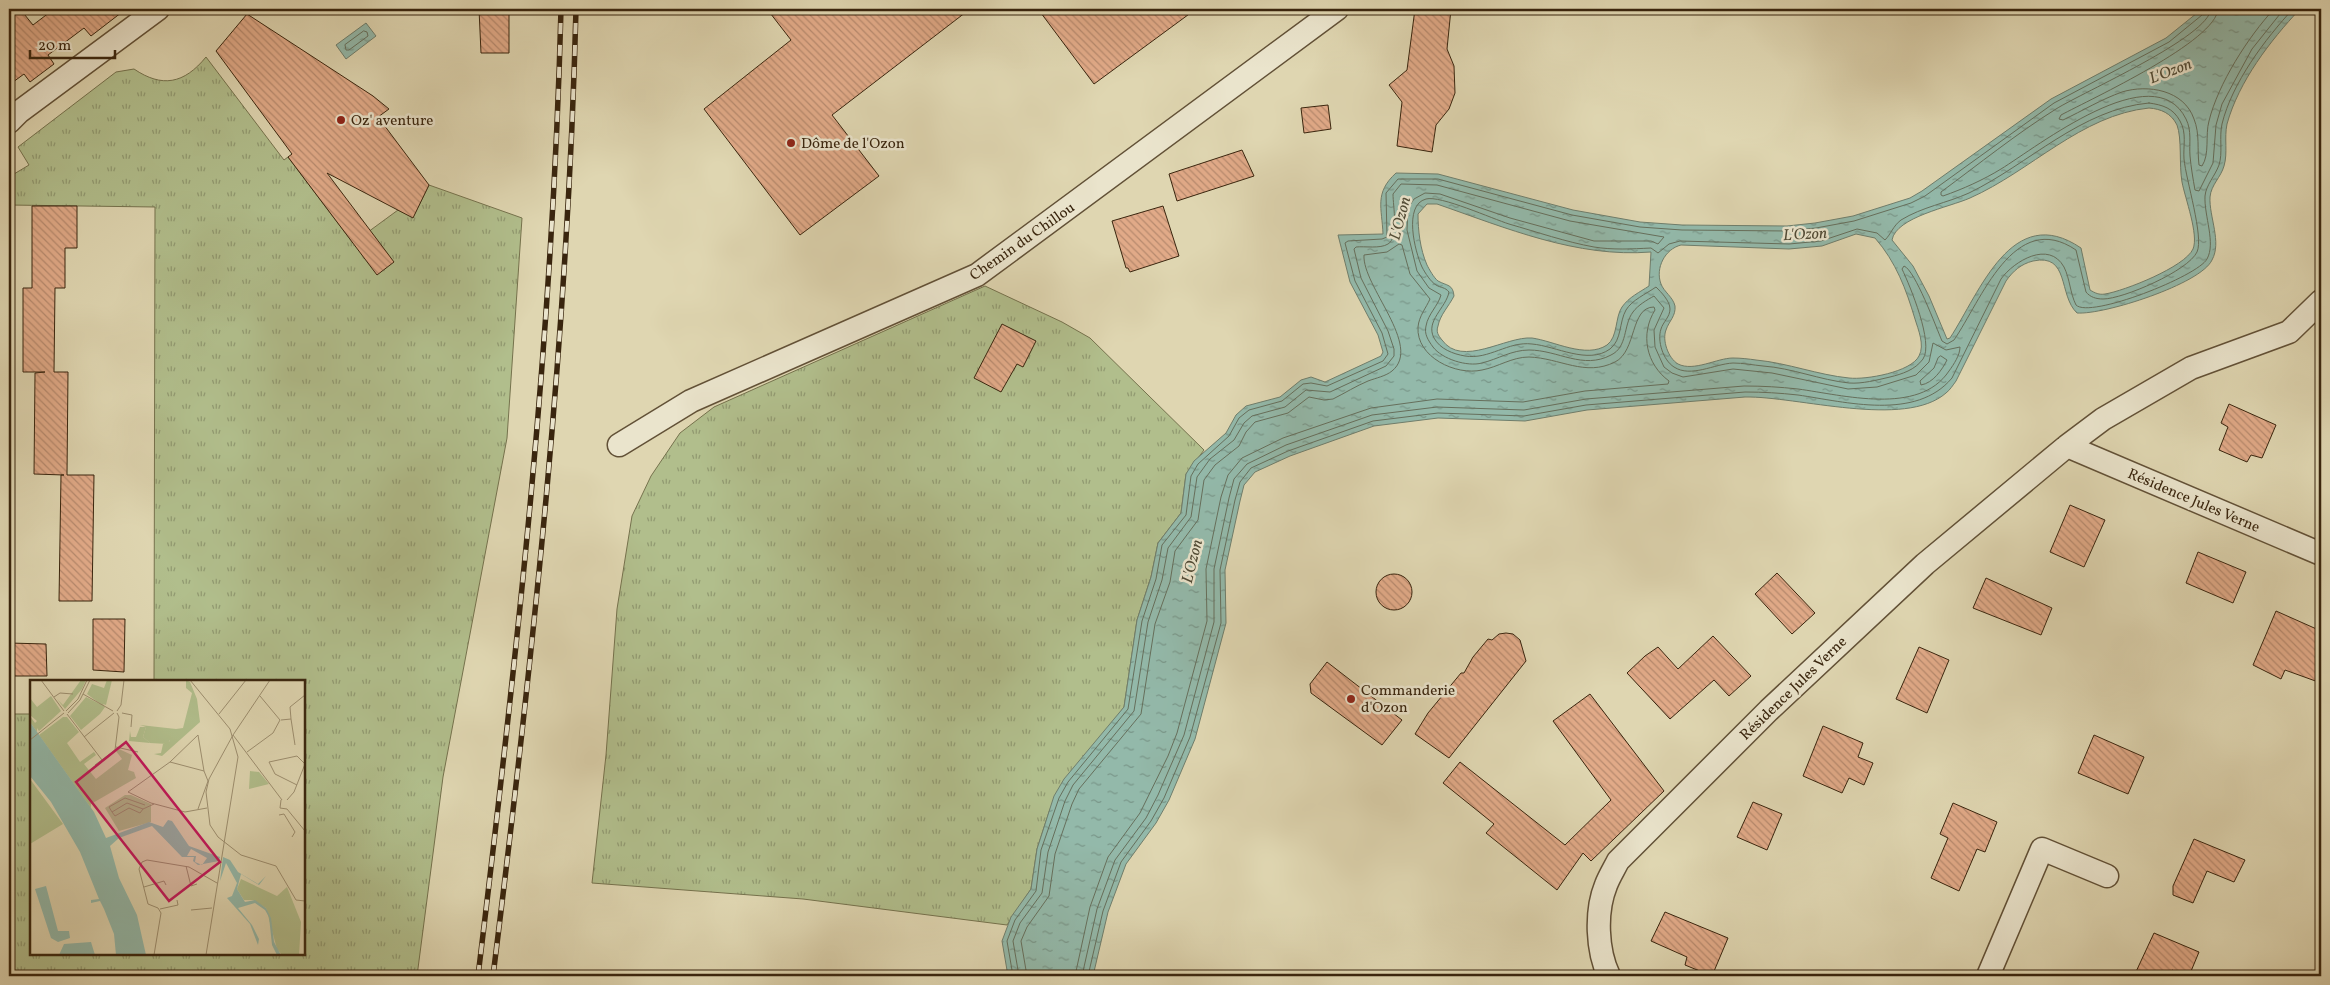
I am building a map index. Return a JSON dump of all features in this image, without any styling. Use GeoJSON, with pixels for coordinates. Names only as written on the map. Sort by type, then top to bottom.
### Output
{"type":"FeatureCollection","features":[{"type":"Feature","properties":{"kind":"street"},"geometry":{"type":"LineString","coordinates":[[9,122],[19,112],[158,9]]}},
{"type":"Feature","properties":{"kind":"street","name":"Chemin du Chillou"},"geometry":{"type":"LineString","coordinates":[[620,445],[691,401],[977,275],[1337,9]]}},
{"type":"Feature","properties":{"kind":"street","name":"Résidence Jules Verne"},"geometry":{"type":"LineString","coordinates":[[1609,976],[1600,939],[1600,914],[1605,886],[1618,861],[1769,710],[1924,564],[2067,446],[2103,419],[2191,368],[2289,332],[2321,301]]}},
{"type":"Feature","properties":{"kind":"street","name":"Résidence Jules Verne"},"geometry":{"type":"LineString","coordinates":[[2067,446],[2321,554]]}},
{"type":"Feature","properties":{"kind":"street"},"geometry":{"type":"LineString","coordinates":[[1988,976],[2042,849],[2107,876]]}},
{"type":"Feature","properties":{"kind":"green space"},"geometry":{"type":"Polygon","coordinates":[[[206,57],[284,160],[288,157],[353,243],[398,210],[413,217],[429,185],[522,218],[507,438],[443,777],[417,976],[9,976],[9,714],[30,714],[30,955],[305,955],[305,680],[154,680],[155,207],[9,205],[9,177],[29,165],[18,147],[116,72],[134,69],[144,75],[163,81],[181,78],[198,66],[206,57]]]}},
{"type":"Feature","properties":{"kind":"green space"},"geometry":{"type":"Polygon","coordinates":[[[985,286],[1062,322],[1090,338],[1204,450],[1186,474],[1181,513],[1158,543],[1151,577],[1137,620],[1124,707],[1050,809],[1037,849],[1031,889],[1007,925],[803,899],[592,883],[606,755],[617,609],[632,516],[651,476],[680,433],[714,407],[985,286]]]}},
{"type":"Feature","properties":{"kind":"water","name":"L'Ozon"},"geometry":{"type":"Polygon","coordinates":[[[2202,9],[2300,9],[2257,62],[2247,77],[2232,108],[2226,129],[2224,166],[2210,197],[2216,245],[2212,260],[2204,269],[2190,279],[2172,288],[2108,309],[2077,313],[2067,296],[2062,277],[2053,263],[2045,260],[2025,264],[2014,271],[2006,281],[1956,381],[1950,389],[1928,403],[1905,409],[1850,408],[1745,397],[1587,410],[1525,421],[1438,418],[1374,426],[1290,456],[1255,472],[1244,485],[1240,501],[1225,570],[1226,623],[1195,739],[1169,800],[1156,823],[1126,864],[1108,912],[1093,976],[1008,976],[1002,941],[1011,917],[1031,889],[1037,849],[1054,796],[1064,779],[1124,707],[1137,620],[1151,577],[1158,543],[1181,513],[1186,474],[1194,461],[1226,433],[1236,415],[1246,406],[1280,397],[1301,380],[1311,377],[1325,382],[1381,356],[1383,352],[1378,335],[1350,282],[1338,235],[1383,234],[1382,194],[1389,180],[1396,173],[1438,174],[1573,210],[1640,222],[1682,225],[1787,226],[1815,223],[1853,216],[1910,198],[2051,99],[2166,38],[2202,9]],[[2149,108],[2124,113],[2101,121],[2079,132],[1992,187],[1970,198],[1913,219],[1896,232],[1892,240],[1913,266],[1929,296],[1947,339],[1950,338],[1986,277],[2001,258],[2017,244],[2036,236],[2057,236],[2081,248],[2090,290],[2101,294],[2114,292],[2153,277],[2188,256],[2193,249],[2194,235],[2182,182],[2179,130],[2175,121],[2169,115],[2158,109],[2149,108]],[[1427,204],[1418,214],[1420,240],[1427,265],[1436,280],[1452,289],[1454,296],[1437,328],[1442,340],[1451,348],[1461,351],[1472,351],[1510,341],[1532,338],[1580,350],[1599,349],[1611,341],[1620,311],[1625,303],[1649,286],[1651,252],[1623,253],[1569,246],[1516,231],[1437,204],[1427,204]],[[1856,234],[1822,246],[1789,249],[1681,245],[1675,247],[1666,255],[1659,272],[1661,284],[1675,306],[1665,334],[1665,344],[1671,358],[1684,366],[1698,366],[1736,358],[1748,359],[1849,378],[1866,378],[1887,374],[1898,371],[1914,362],[1921,352],[1921,342],[1908,297],[1900,276],[1875,238],[1856,234]]]}},
{"type":"Feature","properties":{"kind":"water"},"geometry":{"type":"Polygon","coordinates":[[[366,23],[376,36],[346,59],[336,45],[366,23]]]}},
{"type":"Feature","properties":{"kind":"building"},"geometry":{"type":"Polygon","coordinates":[[[9,9],[20,9],[33,25],[54,9],[126,9],[91,36],[84,28],[48,55],[54,64],[30,82],[24,74],[9,85],[9,9]]]}},
{"type":"Feature","properties":{"kind":"building"},"geometry":{"type":"Polygon","coordinates":[[[479,9],[509,9],[509,53],[481,53],[479,9]]]}},
{"type":"Feature","properties":{"kind":"building"},"geometry":{"type":"Polygon","coordinates":[[[767,9],[970,9],[832,115],[879,176],[800,235],[704,109],[791,40],[767,9]]]}},
{"type":"Feature","properties":{"kind":"building"},"geometry":{"type":"Polygon","coordinates":[[[1038,9],[1196,9],[1094,84],[1038,9]]]}},
{"type":"Feature","properties":{"kind":"building"},"geometry":{"type":"Polygon","coordinates":[[[1415,9],[1451,9],[1447,49],[1454,66],[1455,93],[1449,109],[1436,125],[1432,152],[1397,146],[1402,102],[1389,85],[1407,70],[1415,9]]]}},
{"type":"Feature","properties":{"kind":"building","name":"Oz' aventure"},"geometry":{"type":"Polygon","coordinates":[[[247,14],[373,96],[389,109],[378,117],[429,185],[413,218],[327,173],[394,262],[377,275],[288,157],[292,154],[216,51],[247,14]]]}},
{"type":"Feature","properties":{"kind":"building"},"geometry":{"type":"Polygon","coordinates":[[[1328,105],[1331,129],[1304,133],[1301,108],[1328,105]]]}},
{"type":"Feature","properties":{"kind":"building"},"geometry":{"type":"Polygon","coordinates":[[[1242,150],[1254,176],[1177,201],[1169,174],[1242,150]]]}},
{"type":"Feature","properties":{"kind":"building"},"geometry":{"type":"Polygon","coordinates":[[[32,206],[77,206],[77,248],[65,248],[65,288],[55,288],[54,372],[68,372],[67,475],[94,475],[92,601],[59,601],[61,475],[64,475],[34,474],[35,373],[45,372],[23,372],[23,288],[32,288],[32,206]]]}},
{"type":"Feature","properties":{"kind":"building"},"geometry":{"type":"Polygon","coordinates":[[[1163,206],[1179,256],[1130,272],[1126,268],[1112,221],[1163,206]]]}},
{"type":"Feature","properties":{"kind":"building"},"geometry":{"type":"Polygon","coordinates":[[[1002,324],[1036,341],[1023,367],[1017,364],[1001,392],[974,378],[1002,324]]]}},
{"type":"Feature","properties":{"kind":"building"},"geometry":{"type":"Polygon","coordinates":[[[2229,404],[2276,425],[2262,458],[2251,455],[2247,462],[2219,450],[2228,427],[2221,423],[2229,404]]]}},
{"type":"Feature","properties":{"kind":"building"},"geometry":{"type":"Polygon","coordinates":[[[2070,505],[2105,520],[2084,567],[2050,552],[2070,505]]]}},
{"type":"Feature","properties":{"kind":"building"},"geometry":{"type":"Polygon","coordinates":[[[2198,552],[2246,572],[2233,603],[2186,583],[2198,552]]]}},
{"type":"Feature","properties":{"kind":"building"},"geometry":{"type":"Polygon","coordinates":[[[1777,573],[1815,613],[1792,634],[1755,594],[1777,573]]]}},
{"type":"Feature","properties":{"kind":"building"},"geometry":{"type":"Polygon","coordinates":[[[1394,574],[1401,575],[1407,579],[1411,585],[1411,599],[1407,605],[1401,609],[1394,610],[1387,609],[1381,605],[1377,599],[1376,592],[1377,585],[1381,579],[1387,575],[1394,574]]]}},
{"type":"Feature","properties":{"kind":"building"},"geometry":{"type":"Polygon","coordinates":[[[1986,578],[2052,608],[2041,635],[1973,608],[1986,578]]]}},
{"type":"Feature","properties":{"kind":"building"},"geometry":{"type":"Polygon","coordinates":[[[2276,611],[2321,631],[2321,683],[2285,670],[2281,679],[2253,665],[2276,611]]]}},
{"type":"Feature","properties":{"kind":"building"},"geometry":{"type":"Polygon","coordinates":[[[93,619],[125,619],[124,672],[93,670],[93,619]]]}},
{"type":"Feature","properties":{"kind":"building"},"geometry":{"type":"Polygon","coordinates":[[[1499,634],[1513,634],[1520,640],[1526,661],[1449,758],[1415,734],[1428,713],[1461,673],[1464,673],[1473,657],[1488,639],[1492,640],[1499,634]]]}},
{"type":"Feature","properties":{"kind":"building"},"geometry":{"type":"Polygon","coordinates":[[[1713,636],[1751,676],[1729,696],[1714,680],[1670,719],[1627,673],[1658,647],[1678,669],[1713,636]]]}},
{"type":"Feature","properties":{"kind":"building"},"geometry":{"type":"Polygon","coordinates":[[[9,643],[46,644],[47,676],[9,676],[9,643]]]}},
{"type":"Feature","properties":{"kind":"building"},"geometry":{"type":"Polygon","coordinates":[[[1919,647],[1949,660],[1927,713],[1896,699],[1919,647]]]}},
{"type":"Feature","properties":{"kind":"building"},"geometry":{"type":"Polygon","coordinates":[[[1327,662],[1402,720],[1382,745],[1311,693],[1310,684],[1327,662]]]}},
{"type":"Feature","properties":{"kind":"building"},"geometry":{"type":"Polygon","coordinates":[[[1590,694],[1664,791],[1591,861],[1583,853],[1557,890],[1486,833],[1494,824],[1443,783],[1460,762],[1565,845],[1611,800],[1553,721],[1590,694]]]}},
{"type":"Feature","properties":{"kind":"building"},"geometry":{"type":"Polygon","coordinates":[[[1823,726],[1863,743],[1858,757],[1873,763],[1864,785],[1849,778],[1842,793],[1803,776],[1823,726]]]}},
{"type":"Feature","properties":{"kind":"building"},"geometry":{"type":"Polygon","coordinates":[[[2094,735],[2144,757],[2128,794],[2078,773],[2094,735]]]}},
{"type":"Feature","properties":{"kind":"building"},"geometry":{"type":"Polygon","coordinates":[[[1753,802],[1782,814],[1767,850],[1737,837],[1753,802]]]}},
{"type":"Feature","properties":{"kind":"building"},"geometry":{"type":"Polygon","coordinates":[[[1953,803],[1997,822],[1985,852],[1977,849],[1959,891],[1931,878],[1948,838],[1940,834],[1953,803]]]}},
{"type":"Feature","properties":{"kind":"building"},"geometry":{"type":"Polygon","coordinates":[[[2194,839],[2245,860],[2234,882],[2207,871],[2193,903],[2173,895],[2173,886],[2194,839]]]}},
{"type":"Feature","properties":{"kind":"building"},"geometry":{"type":"Polygon","coordinates":[[[1665,912],[1728,938],[1712,976],[1685,965],[1687,957],[1651,941],[1665,912]]]}},
{"type":"Feature","properties":{"kind":"building"},"geometry":{"type":"Polygon","coordinates":[[[2154,933],[2199,952],[2189,976],[2172,970],[2169,976],[2134,976],[2154,933]]]}},
{"type":"Feature","properties":{"kind":"railway"},"geometry":{"type":"LineString","coordinates":[[478,976],[519,614],[542,373],[557,130],[561,9]]}},
{"type":"Feature","properties":{"kind":"railway"},"geometry":{"type":"LineString","coordinates":[[493,976],[535,614],[557,373],[572,130],[576,9]]}},
{"type":"Feature","properties":{"kind":"place","name":"Oz' aventure"},"geometry":{"type":"Point","coordinates":[341,120]}},
{"type":"Feature","properties":{"kind":"place","name":"Dôme de l'Ozon"},"geometry":{"type":"Point","coordinates":[791,143]}},
{"type":"Feature","properties":{"kind":"place","name":"Commanderie d'Ozon"},"geometry":{"type":"Point","coordinates":[1351,699]}}]}
